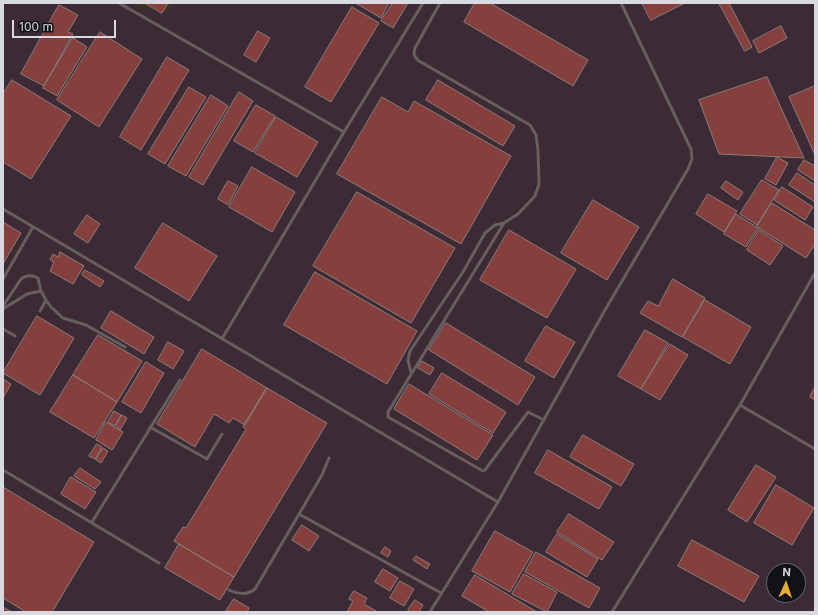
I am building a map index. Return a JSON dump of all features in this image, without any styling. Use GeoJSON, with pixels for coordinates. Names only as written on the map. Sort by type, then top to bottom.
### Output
{"type":"FeatureCollection","features":[{"type":"Feature","properties":{"kind":"lane"},"geometry":{"type":"LineString","coordinates":[[119,3],[344,132]]}},
{"type":"Feature","properties":{"kind":"lane"},"geometry":{"type":"LineString","coordinates":[[222,339],[344,132],[423,3]]}},
{"type":"Feature","properties":{"kind":"lane"},"geometry":{"type":"LineString","coordinates":[[411,373],[408,360],[410,351],[463,272],[485,233],[495,225],[504,223],[518,214],[535,196],[539,184],[540,171],[536,135],[530,125],[416,58],[414,52],[415,48],[440,3]]}},
{"type":"Feature","properties":{"kind":"lane"},"geometry":{"type":"LineString","coordinates":[[430,612],[498,502],[606,310],[688,169],[692,159],[691,149],[621,3]]}},
{"type":"Feature","properties":{"kind":"lane"},"geometry":{"type":"LineString","coordinates":[[3,209],[498,502]]}},
{"type":"Feature","properties":{"kind":"lane"},"geometry":{"type":"LineString","coordinates":[[504,223],[411,373],[388,412],[388,417],[480,470],[485,470],[528,412],[544,420]]}},
{"type":"Feature","properties":{"kind":"lane"},"geometry":{"type":"LineString","coordinates":[[3,279],[33,227]]}},
{"type":"Feature","properties":{"kind":"lane"},"geometry":{"type":"LineString","coordinates":[[612,612],[740,405],[815,273]]}},
{"type":"Feature","properties":{"kind":"lane"},"geometry":{"type":"LineString","coordinates":[[3,308],[16,284],[25,276],[34,276],[38,278],[41,291],[46,300],[63,318],[86,325],[125,347]]}},
{"type":"Feature","properties":{"kind":"lane"},"geometry":{"type":"LineString","coordinates":[[3,308],[27,294],[41,291]]}},
{"type":"Feature","properties":{"kind":"lane"},"geometry":{"type":"LineString","coordinates":[[40,312],[46,300]]}},
{"type":"Feature","properties":{"kind":"lane"},"geometry":{"type":"LineString","coordinates":[[3,329],[15,336]]}},
{"type":"Feature","properties":{"kind":"lane"},"geometry":{"type":"LineString","coordinates":[[92,522],[180,380]]}},
{"type":"Feature","properties":{"kind":"lane"},"geometry":{"type":"LineString","coordinates":[[740,405],[815,449]]}},
{"type":"Feature","properties":{"kind":"lane"},"geometry":{"type":"LineString","coordinates":[[150,427],[207,459],[222,434]]}},
{"type":"Feature","properties":{"kind":"lane"},"geometry":{"type":"LineString","coordinates":[[229,590],[241,594],[248,593],[255,589],[322,475],[329,458]]}},
{"type":"Feature","properties":{"kind":"lane"},"geometry":{"type":"LineString","coordinates":[[3,470],[159,563]]}},
{"type":"Feature","properties":{"kind":"lane"},"geometry":{"type":"LineString","coordinates":[[299,514],[442,593]]}},
{"type":"Feature","properties":{"kind":"shaded area"},"geometry":{"type":"Polygon","coordinates":[[[3,3],[815,3],[815,612],[3,612],[3,3]]]}},
{"type":"Feature","properties":{"kind":"green space"},"geometry":{"type":"Polygon","coordinates":[[[129,3],[172,3],[166,12],[129,3]]]}},
{"type":"Feature","properties":{"kind":"building"},"geometry":{"type":"Polygon","coordinates":[[[145,3],[168,3],[162,13],[145,3]]]}},
{"type":"Feature","properties":{"kind":"building"},"geometry":{"type":"Polygon","coordinates":[[[389,3],[381,18],[357,4],[389,3]]]}},
{"type":"Feature","properties":{"kind":"building"},"geometry":{"type":"Polygon","coordinates":[[[393,3],[408,3],[393,28],[381,21],[393,3]]]}},
{"type":"Feature","properties":{"kind":"building"},"geometry":{"type":"Polygon","coordinates":[[[475,3],[490,3],[588,60],[573,86],[464,22],[475,3]]]}},
{"type":"Feature","properties":{"kind":"building"},"geometry":{"type":"Polygon","coordinates":[[[642,3],[685,3],[651,20],[642,3]]]}},
{"type":"Feature","properties":{"kind":"building"},"geometry":{"type":"Polygon","coordinates":[[[719,3],[729,3],[752,47],[745,51],[719,3]]]}},
{"type":"Feature","properties":{"kind":"building"},"geometry":{"type":"Polygon","coordinates":[[[59,5],[78,15],[68,32],[73,34],[44,86],[21,74],[59,5]]]}},
{"type":"Feature","properties":{"kind":"building"},"geometry":{"type":"Polygon","coordinates":[[[352,7],[379,23],[331,102],[305,87],[352,7]]]}},
{"type":"Feature","properties":{"kind":"building"},"geometry":{"type":"Polygon","coordinates":[[[781,26],[787,38],[759,53],[753,41],[781,26]]]}},
{"type":"Feature","properties":{"kind":"building"},"geometry":{"type":"Polygon","coordinates":[[[258,31],[270,38],[256,62],[244,55],[258,31]]]}},
{"type":"Feature","properties":{"kind":"building"},"geometry":{"type":"Polygon","coordinates":[[[100,32],[142,59],[99,127],[57,100],[100,32]]]}},
{"type":"Feature","properties":{"kind":"building"},"geometry":{"type":"Polygon","coordinates":[[[73,38],[87,47],[57,96],[43,88],[73,38]]]}},
{"type":"Feature","properties":{"kind":"building"},"geometry":{"type":"Polygon","coordinates":[[[167,57],[189,70],[141,150],[120,137],[167,57]]]}},
{"type":"Feature","properties":{"kind":"building"},"geometry":{"type":"Polygon","coordinates":[[[767,77],[804,158],[719,154],[699,100],[767,77]]]}},
{"type":"Feature","properties":{"kind":"building"},"geometry":{"type":"Polygon","coordinates":[[[12,80],[71,116],[31,179],[3,162],[3,94],[12,80]]]}},
{"type":"Feature","properties":{"kind":"building"},"geometry":{"type":"Polygon","coordinates":[[[438,80],[515,126],[503,146],[426,100],[438,80]]]}},
{"type":"Feature","properties":{"kind":"building"},"geometry":{"type":"Polygon","coordinates":[[[815,86],[815,155],[789,97],[815,86]]]}},
{"type":"Feature","properties":{"kind":"building"},"geometry":{"type":"Polygon","coordinates":[[[189,87],[206,97],[165,164],[148,154],[189,87]]]}},
{"type":"Feature","properties":{"kind":"building"},"geometry":{"type":"Polygon","coordinates":[[[239,92],[253,101],[203,185],[189,177],[239,92]]]}},
{"type":"Feature","properties":{"kind":"building"},"geometry":{"type":"Polygon","coordinates":[[[211,95],[228,106],[186,176],[168,166],[211,95]]]}},
{"type":"Feature","properties":{"kind":"building"},"geometry":{"type":"Polygon","coordinates":[[[382,97],[408,112],[414,101],[511,156],[461,244],[337,174],[382,97]]]}},
{"type":"Feature","properties":{"kind":"building"},"geometry":{"type":"Polygon","coordinates":[[[256,105],[275,116],[253,152],[234,141],[256,105]]]}},
{"type":"Feature","properties":{"kind":"building"},"geometry":{"type":"Polygon","coordinates":[[[276,117],[318,142],[297,177],[255,153],[276,117]]]}},
{"type":"Feature","properties":{"kind":"building"},"geometry":{"type":"Polygon","coordinates":[[[777,157],[788,163],[776,185],[765,179],[777,157]]]}},
{"type":"Feature","properties":{"kind":"building"},"geometry":{"type":"Polygon","coordinates":[[[804,160],[815,166],[815,181],[798,170],[804,160]]]}},
{"type":"Feature","properties":{"kind":"building"},"geometry":{"type":"Polygon","coordinates":[[[252,167],[295,192],[272,232],[229,207],[252,167]]]}},
{"type":"Feature","properties":{"kind":"building"},"geometry":{"type":"Polygon","coordinates":[[[797,173],[815,185],[815,202],[789,185],[797,173]]]}},
{"type":"Feature","properties":{"kind":"building"},"geometry":{"type":"Polygon","coordinates":[[[762,180],[779,190],[757,225],[740,214],[762,180]]]}},
{"type":"Feature","properties":{"kind":"building"},"geometry":{"type":"Polygon","coordinates":[[[228,181],[238,186],[228,205],[218,199],[228,181]]]}},
{"type":"Feature","properties":{"kind":"building"},"geometry":{"type":"Polygon","coordinates":[[[726,181],[743,192],[738,200],[721,188],[726,181]]]}},
{"type":"Feature","properties":{"kind":"building"},"geometry":{"type":"Polygon","coordinates":[[[782,187],[813,207],[805,220],[774,200],[782,187]]]}},
{"type":"Feature","properties":{"kind":"building"},"geometry":{"type":"Polygon","coordinates":[[[357,192],[455,248],[411,323],[313,266],[357,192]]]}},
{"type":"Feature","properties":{"kind":"building"},"geometry":{"type":"Polygon","coordinates":[[[708,194],[737,211],[724,232],[696,214],[708,194]]]}},
{"type":"Feature","properties":{"kind":"building"},"geometry":{"type":"Polygon","coordinates":[[[593,200],[639,227],[607,280],[561,253],[593,200]]]}},
{"type":"Feature","properties":{"kind":"building"},"geometry":{"type":"Polygon","coordinates":[[[772,203],[815,230],[815,244],[806,258],[757,227],[772,203]]]}},
{"type":"Feature","properties":{"kind":"building"},"geometry":{"type":"Polygon","coordinates":[[[736,214],[758,228],[746,247],[724,234],[736,214]]]}},
{"type":"Feature","properties":{"kind":"building"},"geometry":{"type":"Polygon","coordinates":[[[87,215],[100,224],[88,243],[74,234],[87,215]]]}},
{"type":"Feature","properties":{"kind":"building"},"geometry":{"type":"Polygon","coordinates":[[[3,222],[21,233],[3,264],[3,222]]]}},
{"type":"Feature","properties":{"kind":"building"},"geometry":{"type":"Polygon","coordinates":[[[163,223],[217,256],[189,301],[135,268],[163,223]]]}},
{"type":"Feature","properties":{"kind":"building"},"geometry":{"type":"Polygon","coordinates":[[[509,230],[576,269],[547,318],[480,280],[509,230]]]}},
{"type":"Feature","properties":{"kind":"building"},"geometry":{"type":"Polygon","coordinates":[[[759,230],[783,246],[770,265],[747,250],[759,230]]]}},
{"type":"Feature","properties":{"kind":"building"},"geometry":{"type":"Polygon","coordinates":[[[60,252],[84,266],[73,284],[50,271],[54,262],[50,260],[53,254],[58,257],[60,252]]]}},
{"type":"Feature","properties":{"kind":"building"},"geometry":{"type":"Polygon","coordinates":[[[85,270],[104,281],[100,287],[82,275],[85,270]]]}},
{"type":"Feature","properties":{"kind":"building"},"geometry":{"type":"Polygon","coordinates":[[[315,272],[417,331],[387,384],[284,325],[315,272]]]}},
{"type":"Feature","properties":{"kind":"building"},"geometry":{"type":"Polygon","coordinates":[[[673,279],[705,298],[682,337],[640,313],[648,301],[658,306],[673,279]]]}},
{"type":"Feature","properties":{"kind":"building"},"geometry":{"type":"Polygon","coordinates":[[[705,300],[751,327],[730,364],[683,337],[705,300]]]}},
{"type":"Feature","properties":{"kind":"building"},"geometry":{"type":"Polygon","coordinates":[[[111,311],[154,337],[144,354],[101,328],[111,311]]]}},
{"type":"Feature","properties":{"kind":"building"},"geometry":{"type":"Polygon","coordinates":[[[37,316],[74,338],[40,395],[3,373],[37,316]]]}},
{"type":"Feature","properties":{"kind":"building"},"geometry":{"type":"Polygon","coordinates":[[[446,323],[535,377],[518,405],[429,350],[446,323]]]}},
{"type":"Feature","properties":{"kind":"building"},"geometry":{"type":"Polygon","coordinates":[[[546,326],[575,342],[554,378],[525,361],[546,326]]]}},
{"type":"Feature","properties":{"kind":"building"},"geometry":{"type":"Polygon","coordinates":[[[645,330],[668,343],[641,389],[618,376],[645,330]]]}},
{"type":"Feature","properties":{"kind":"building"},"geometry":{"type":"Polygon","coordinates":[[[98,335],[142,361],[117,402],[73,375],[98,335]]]}},
{"type":"Feature","properties":{"kind":"building"},"geometry":{"type":"Polygon","coordinates":[[[168,342],[184,351],[173,369],[158,360],[168,342]]]}},
{"type":"Feature","properties":{"kind":"building"},"geometry":{"type":"Polygon","coordinates":[[[670,344],[688,355],[660,400],[641,389],[670,344]]]}},
{"type":"Feature","properties":{"kind":"building"},"geometry":{"type":"Polygon","coordinates":[[[202,349],[267,388],[245,425],[233,418],[229,423],[214,414],[195,447],[157,424],[202,349]]]}},
{"type":"Feature","properties":{"kind":"building"},"geometry":{"type":"Polygon","coordinates":[[[422,361],[434,368],[430,375],[418,368],[422,361]]]}},
{"type":"Feature","properties":{"kind":"building"},"geometry":{"type":"Polygon","coordinates":[[[146,362],[164,373],[141,413],[122,402],[146,362]]]}},
{"type":"Feature","properties":{"kind":"building"},"geometry":{"type":"Polygon","coordinates":[[[442,373],[506,412],[493,433],[429,394],[442,373]]]}},
{"type":"Feature","properties":{"kind":"building"},"geometry":{"type":"Polygon","coordinates":[[[73,375],[117,402],[94,438],[50,412],[73,375]]]}},
{"type":"Feature","properties":{"kind":"building"},"geometry":{"type":"Polygon","coordinates":[[[3,379],[11,384],[3,398],[3,379]]]}},
{"type":"Feature","properties":{"kind":"building"},"geometry":{"type":"Polygon","coordinates":[[[409,384],[493,435],[477,460],[394,409],[409,384]]]}},
{"type":"Feature","properties":{"kind":"building"},"geometry":{"type":"Polygon","coordinates":[[[815,387],[815,400],[810,397],[815,387]]]}},
{"type":"Feature","properties":{"kind":"building"},"geometry":{"type":"Polygon","coordinates":[[[267,388],[327,423],[234,577],[174,541],[183,527],[186,528],[246,429],[243,427],[267,388]]]}},
{"type":"Feature","properties":{"kind":"building"},"geometry":{"type":"Polygon","coordinates":[[[114,411],[121,415],[115,426],[108,422],[114,411]]]}},
{"type":"Feature","properties":{"kind":"building"},"geometry":{"type":"Polygon","coordinates":[[[122,415],[127,418],[120,430],[116,426],[122,415]]]}},
{"type":"Feature","properties":{"kind":"building"},"geometry":{"type":"Polygon","coordinates":[[[106,422],[123,432],[112,450],[96,440],[106,422]]]}},
{"type":"Feature","properties":{"kind":"building"},"geometry":{"type":"Polygon","coordinates":[[[583,435],[634,464],[621,486],[570,457],[583,435]]]}},
{"type":"Feature","properties":{"kind":"building"},"geometry":{"type":"Polygon","coordinates":[[[97,444],[102,447],[95,459],[89,456],[97,444]]]}},
{"type":"Feature","properties":{"kind":"building"},"geometry":{"type":"Polygon","coordinates":[[[103,448],[108,451],[101,463],[96,460],[103,448]]]}},
{"type":"Feature","properties":{"kind":"building"},"geometry":{"type":"Polygon","coordinates":[[[548,450],[612,487],[599,509],[535,473],[548,450]]]}},
{"type":"Feature","properties":{"kind":"building"},"geometry":{"type":"Polygon","coordinates":[[[756,465],[776,477],[747,522],[728,510],[756,465]]]}},
{"type":"Feature","properties":{"kind":"building"},"geometry":{"type":"Polygon","coordinates":[[[80,468],[101,482],[95,489],[74,476],[80,468]]]}},
{"type":"Feature","properties":{"kind":"building"},"geometry":{"type":"Polygon","coordinates":[[[71,477],[96,492],[85,509],[61,494],[71,477]]]}},
{"type":"Feature","properties":{"kind":"building"},"geometry":{"type":"Polygon","coordinates":[[[776,485],[814,508],[792,545],[754,523],[776,485]]]}},
{"type":"Feature","properties":{"kind":"building"},"geometry":{"type":"Polygon","coordinates":[[[3,487],[94,542],[52,612],[26,612],[3,598],[3,487]]]}},
{"type":"Feature","properties":{"kind":"building"},"geometry":{"type":"Polygon","coordinates":[[[569,514],[614,542],[602,560],[557,532],[569,514]]]}},
{"type":"Feature","properties":{"kind":"building"},"geometry":{"type":"Polygon","coordinates":[[[302,525],[319,536],[309,551],[292,540],[302,525]]]}},
{"type":"Feature","properties":{"kind":"building"},"geometry":{"type":"Polygon","coordinates":[[[495,531],[533,552],[510,592],[472,571],[495,531]]]}},
{"type":"Feature","properties":{"kind":"building"},"geometry":{"type":"Polygon","coordinates":[[[557,534],[598,559],[587,577],[546,552],[557,534]]]}},
{"type":"Feature","properties":{"kind":"building"},"geometry":{"type":"Polygon","coordinates":[[[692,540],[759,576],[744,602],[678,566],[692,540]]]}},
{"type":"Feature","properties":{"kind":"building"},"geometry":{"type":"Polygon","coordinates":[[[179,544],[234,577],[220,600],[165,568],[179,544]]]}},
{"type":"Feature","properties":{"kind":"building"},"geometry":{"type":"Polygon","coordinates":[[[385,547],[391,551],[388,557],[381,553],[385,547]]]}},
{"type":"Feature","properties":{"kind":"building"},"geometry":{"type":"Polygon","coordinates":[[[536,552],[600,588],[589,608],[525,572],[536,552]]]}},
{"type":"Feature","properties":{"kind":"building"},"geometry":{"type":"Polygon","coordinates":[[[416,556],[430,564],[427,569],[413,560],[416,556]]]}},
{"type":"Feature","properties":{"kind":"building"},"geometry":{"type":"Polygon","coordinates":[[[383,569],[398,578],[390,591],[375,582],[383,569]]]}},
{"type":"Feature","properties":{"kind":"building"},"geometry":{"type":"Polygon","coordinates":[[[524,574],[557,592],[547,612],[512,594],[524,574]]]}},
{"type":"Feature","properties":{"kind":"building"},"geometry":{"type":"Polygon","coordinates":[[[475,575],[537,612],[489,612],[462,596],[475,575]]]}},
{"type":"Feature","properties":{"kind":"building"},"geometry":{"type":"Polygon","coordinates":[[[400,581],[414,589],[404,606],[390,598],[400,581]]]}},
{"type":"Feature","properties":{"kind":"building"},"geometry":{"type":"Polygon","coordinates":[[[354,591],[367,598],[364,604],[378,612],[347,612],[353,601],[349,599],[354,591]]]}},
{"type":"Feature","properties":{"kind":"building"},"geometry":{"type":"Polygon","coordinates":[[[234,599],[249,608],[247,612],[226,611],[234,599]]]}},
{"type":"Feature","properties":{"kind":"building"},"geometry":{"type":"Polygon","coordinates":[[[415,600],[423,605],[419,612],[410,612],[408,610],[415,600]]]}},
{"type":"Feature","properties":{"kind":"building"},"geometry":{"type":"Polygon","coordinates":[[[3,607],[12,612],[3,612],[3,607]]]}}]}
